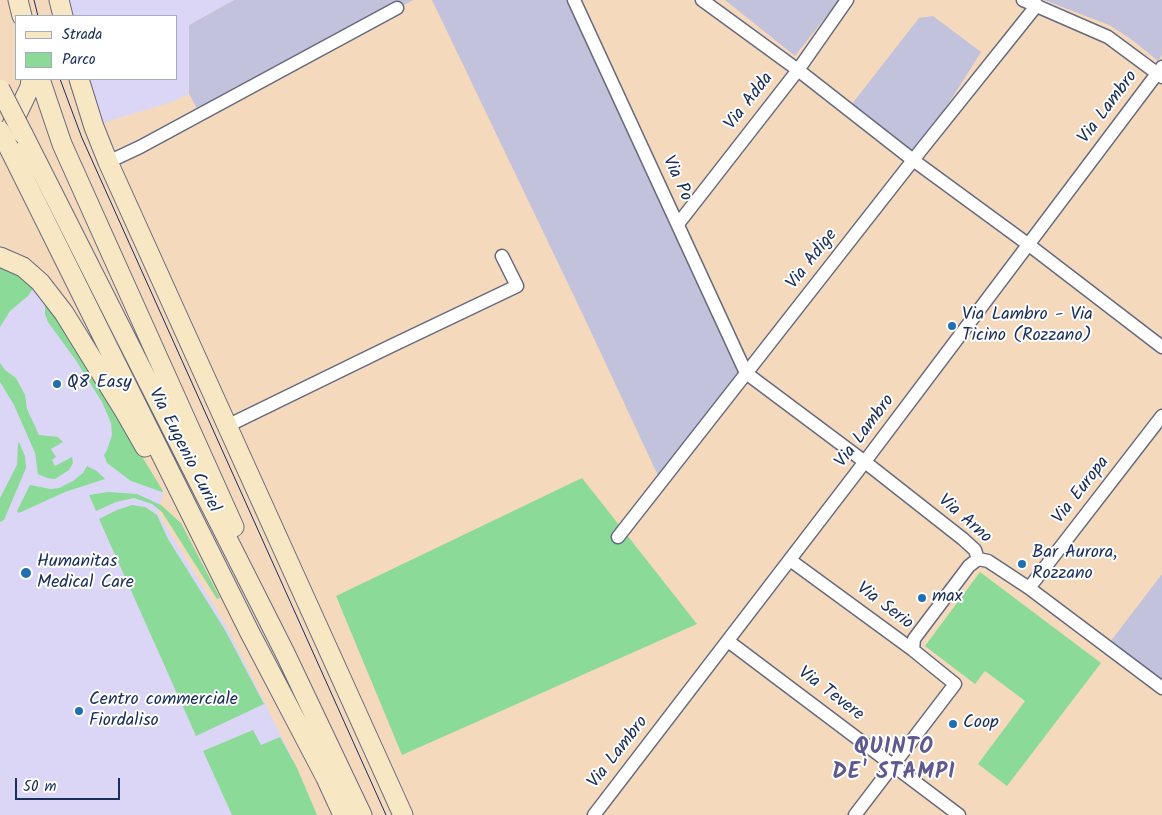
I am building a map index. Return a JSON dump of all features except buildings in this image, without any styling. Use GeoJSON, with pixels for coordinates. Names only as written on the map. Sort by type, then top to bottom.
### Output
{"type":"FeatureCollection","features":[{"type":"Feature","properties":{"kind":"main road"},"geometry":{"type":"LineString","coordinates":[[59,0],[63,15]]}},
{"type":"Feature","properties":{"kind":"main road"},"geometry":{"type":"LineString","coordinates":[[4,143],[30,87],[31,80]]}},
{"type":"Feature","properties":{"kind":"main road"},"geometry":{"type":"LineString","coordinates":[[40,80],[62,144],[261,589],[285,653]]}},
{"type":"Feature","properties":{"kind":"main road"},"geometry":{"type":"LineString","coordinates":[[80,80],[94,127],[108,162],[403,815]]}},
{"type":"Feature","properties":{"kind":"main road","name":"Via Eugenio Curiel"},"geometry":{"type":"LineString","coordinates":[[0,89],[285,653],[362,815]]}},
{"type":"Feature","properties":{"kind":"main road","name":"Via Eugenio Curiel"},"geometry":{"type":"LineString","coordinates":[[0,131],[4,143],[249,632],[326,778],[343,815]]}},
{"type":"Feature","properties":{"kind":"main road"},"geometry":{"type":"LineString","coordinates":[[0,257],[23,267],[40,282],[64,313],[125,412],[187,525]]}},
{"type":"Feature","properties":{"kind":"street","name":"Via Po"},"geometry":{"type":"LineString","coordinates":[[574,0],[746,373]]}},
{"type":"Feature","properties":{"kind":"street"},"geometry":{"type":"LineString","coordinates":[[702,0],[798,70],[913,160],[1029,244],[1162,347]]}},
{"type":"Feature","properties":{"kind":"street","name":"Via Adda"},"geometry":{"type":"LineString","coordinates":[[678,224],[798,70],[847,0]]}},
{"type":"Feature","properties":{"kind":"street"},"geometry":{"type":"LineString","coordinates":[[1023,0],[1108,37],[1160,72]]}},
{"type":"Feature","properties":{"kind":"street","name":"Via Adige"},"geometry":{"type":"LineString","coordinates":[[618,537],[1036,5]]}},
{"type":"Feature","properties":{"kind":"street"},"geometry":{"type":"LineString","coordinates":[[108,162],[397,8]]}},
{"type":"Feature","properties":{"kind":"street","name":"Via Lambro"},"geometry":{"type":"LineString","coordinates":[[594,815],[865,462],[1160,72]]}},
{"type":"Feature","properties":{"kind":"street"},"geometry":{"type":"LineString","coordinates":[[227,426],[518,286],[502,256]]}},
{"type":"Feature","properties":{"kind":"street","name":"Via Arno"},"geometry":{"type":"LineString","coordinates":[[746,373],[865,462],[963,539],[975,550],[978,559],[988,561],[1029,588],[1162,688]]}},
{"type":"Feature","properties":{"kind":"street","name":"Via Europa"},"geometry":{"type":"LineString","coordinates":[[1029,588],[1162,416]]}},
{"type":"Feature","properties":{"kind":"street"},"geometry":{"type":"LineString","coordinates":[[913,650],[914,639],[969,566],[978,559]]}},
{"type":"Feature","properties":{"kind":"street","name":"Via Serio"},"geometry":{"type":"LineString","coordinates":[[790,560],[913,650],[955,684],[893,764]]}},
{"type":"Feature","properties":{"kind":"street","name":"Via Tevere"},"geometry":{"type":"LineString","coordinates":[[728,641],[959,815]]}},
{"type":"Feature","properties":{"kind":"street"},"geometry":{"type":"LineString","coordinates":[[855,815],[893,764]]}},
{"type":"Feature","properties":{"kind":"shaded area"},"geometry":{"type":"Polygon","coordinates":[[[59,0],[234,0],[189,25],[189,94],[172,102],[94,127],[79,80],[178,80],[178,15],[63,15],[59,0]]]}},
{"type":"Feature","properties":{"kind":"shaded area"},"geometry":{"type":"Polygon","coordinates":[[[234,0],[413,0],[200,114],[189,94],[189,25],[234,0]]]}},
{"type":"Feature","properties":{"kind":"shaded area"},"geometry":{"type":"Polygon","coordinates":[[[432,0],[574,0],[746,373],[661,482],[584,317],[432,0]]]}},
{"type":"Feature","properties":{"kind":"shaded area"},"geometry":{"type":"Polygon","coordinates":[[[725,0],[839,0],[795,56],[725,0]]]}},
{"type":"Feature","properties":{"kind":"shaded area"},"geometry":{"type":"Polygon","coordinates":[[[1044,0],[1162,0],[1162,55],[1158,61],[1131,39],[1109,25],[1044,0]]]}},
{"type":"Feature","properties":{"kind":"shaded area"},"geometry":{"type":"Polygon","coordinates":[[[933,16],[981,52],[913,160],[848,109],[919,18],[933,16]]]}},
{"type":"Feature","properties":{"kind":"shaded area"},"geometry":{"type":"Polygon","coordinates":[[[0,268],[14,272],[48,301],[163,493],[158,513],[227,627],[297,768],[317,815],[0,815],[0,268]]]}},
{"type":"Feature","properties":{"kind":"shaded area"},"geometry":{"type":"Polygon","coordinates":[[[1162,574],[1162,688],[1107,646],[1162,574]]]}},
{"type":"Feature","properties":{"kind":"green space"},"geometry":{"type":"Polygon","coordinates":[[[0,264],[21,273],[32,286],[32,290],[28,296],[10,311],[0,327],[0,264]]]}},
{"type":"Feature","properties":{"kind":"green space"},"geometry":{"type":"Polygon","coordinates":[[[47,303],[50,305],[162,492],[131,481],[107,463],[104,455],[112,435],[111,423],[102,402],[75,359],[48,322],[45,314],[45,305],[47,303]]]}},
{"type":"Feature","properties":{"kind":"green space"},"geometry":{"type":"Polygon","coordinates":[[[0,363],[5,370],[16,378],[25,395],[27,409],[39,435],[58,437],[63,442],[51,449],[56,457],[52,460],[55,466],[72,457],[73,463],[69,470],[55,479],[38,474],[35,453],[14,405],[0,382],[0,363]]]}},
{"type":"Feature","properties":{"kind":"green space"},"geometry":{"type":"Polygon","coordinates":[[[19,442],[25,456],[26,468],[4,520],[0,522],[0,498],[17,465],[19,442]]]}},
{"type":"Feature","properties":{"kind":"green space"},"geometry":{"type":"Polygon","coordinates":[[[87,466],[97,471],[105,479],[65,492],[19,513],[17,511],[30,485],[51,489],[59,488],[73,481],[83,473],[87,466]]]}},
{"type":"Feature","properties":{"kind":"green space"},"geometry":{"type":"Polygon","coordinates":[[[582,478],[697,624],[402,755],[336,596],[582,478]]]}},
{"type":"Feature","properties":{"kind":"green space"},"geometry":{"type":"Polygon","coordinates":[[[108,492],[137,494],[161,505],[181,523],[220,598],[217,599],[162,512],[152,504],[134,498],[116,502],[96,511],[89,495],[108,492]]]}},
{"type":"Feature","properties":{"kind":"green space"},"geometry":{"type":"Polygon","coordinates":[[[132,505],[145,507],[157,515],[168,539],[225,630],[264,704],[196,736],[99,519],[132,505]]]}},
{"type":"Feature","properties":{"kind":"green space"},"geometry":{"type":"Polygon","coordinates":[[[980,572],[1101,663],[1007,786],[978,764],[1025,701],[985,671],[975,684],[925,646],[980,572]]]}},
{"type":"Feature","properties":{"kind":"green space"},"geometry":{"type":"Polygon","coordinates":[[[253,730],[261,745],[280,737],[297,768],[317,815],[232,815],[203,751],[253,730]]]}},
{"type":"Feature","properties":{"kind":"tram line"},"geometry":{"type":"LineString","coordinates":[[34,0],[38,15]]}},
{"type":"Feature","properties":{"kind":"tram line"},"geometry":{"type":"LineString","coordinates":[[60,80],[82,138],[386,815]]}},
{"type":"Feature","properties":{"kind":"place","name":"Via Lambro - Via Ticino (Rozzano)"},"geometry":{"type":"Point","coordinates":[952,326]}},
{"type":"Feature","properties":{"kind":"place","name":"Q8 Easy"},"geometry":{"type":"Point","coordinates":[57,384]}},
{"type":"Feature","properties":{"kind":"place","name":"Bar Aurora, Rozzano"},"geometry":{"type":"Point","coordinates":[1022,564]}},
{"type":"Feature","properties":{"kind":"place","name":"Humanitas Medical Care"},"geometry":{"type":"Point","coordinates":[26,573]}},
{"type":"Feature","properties":{"kind":"place","name":"max"},"geometry":{"type":"Point","coordinates":[922,598]}},
{"type":"Feature","properties":{"kind":"place","name":"Centro commerciale Fiordaliso"},"geometry":{"type":"Point","coordinates":[79,711]}},
{"type":"Feature","properties":{"kind":"place","name":"Coop"},"geometry":{"type":"Point","coordinates":[953,724]}},
{"type":"Feature","properties":{"kind":"district","name":"QUINTO DE' STAMPI"},"geometry":{"type":"Point","coordinates":[894,762]}}]}
